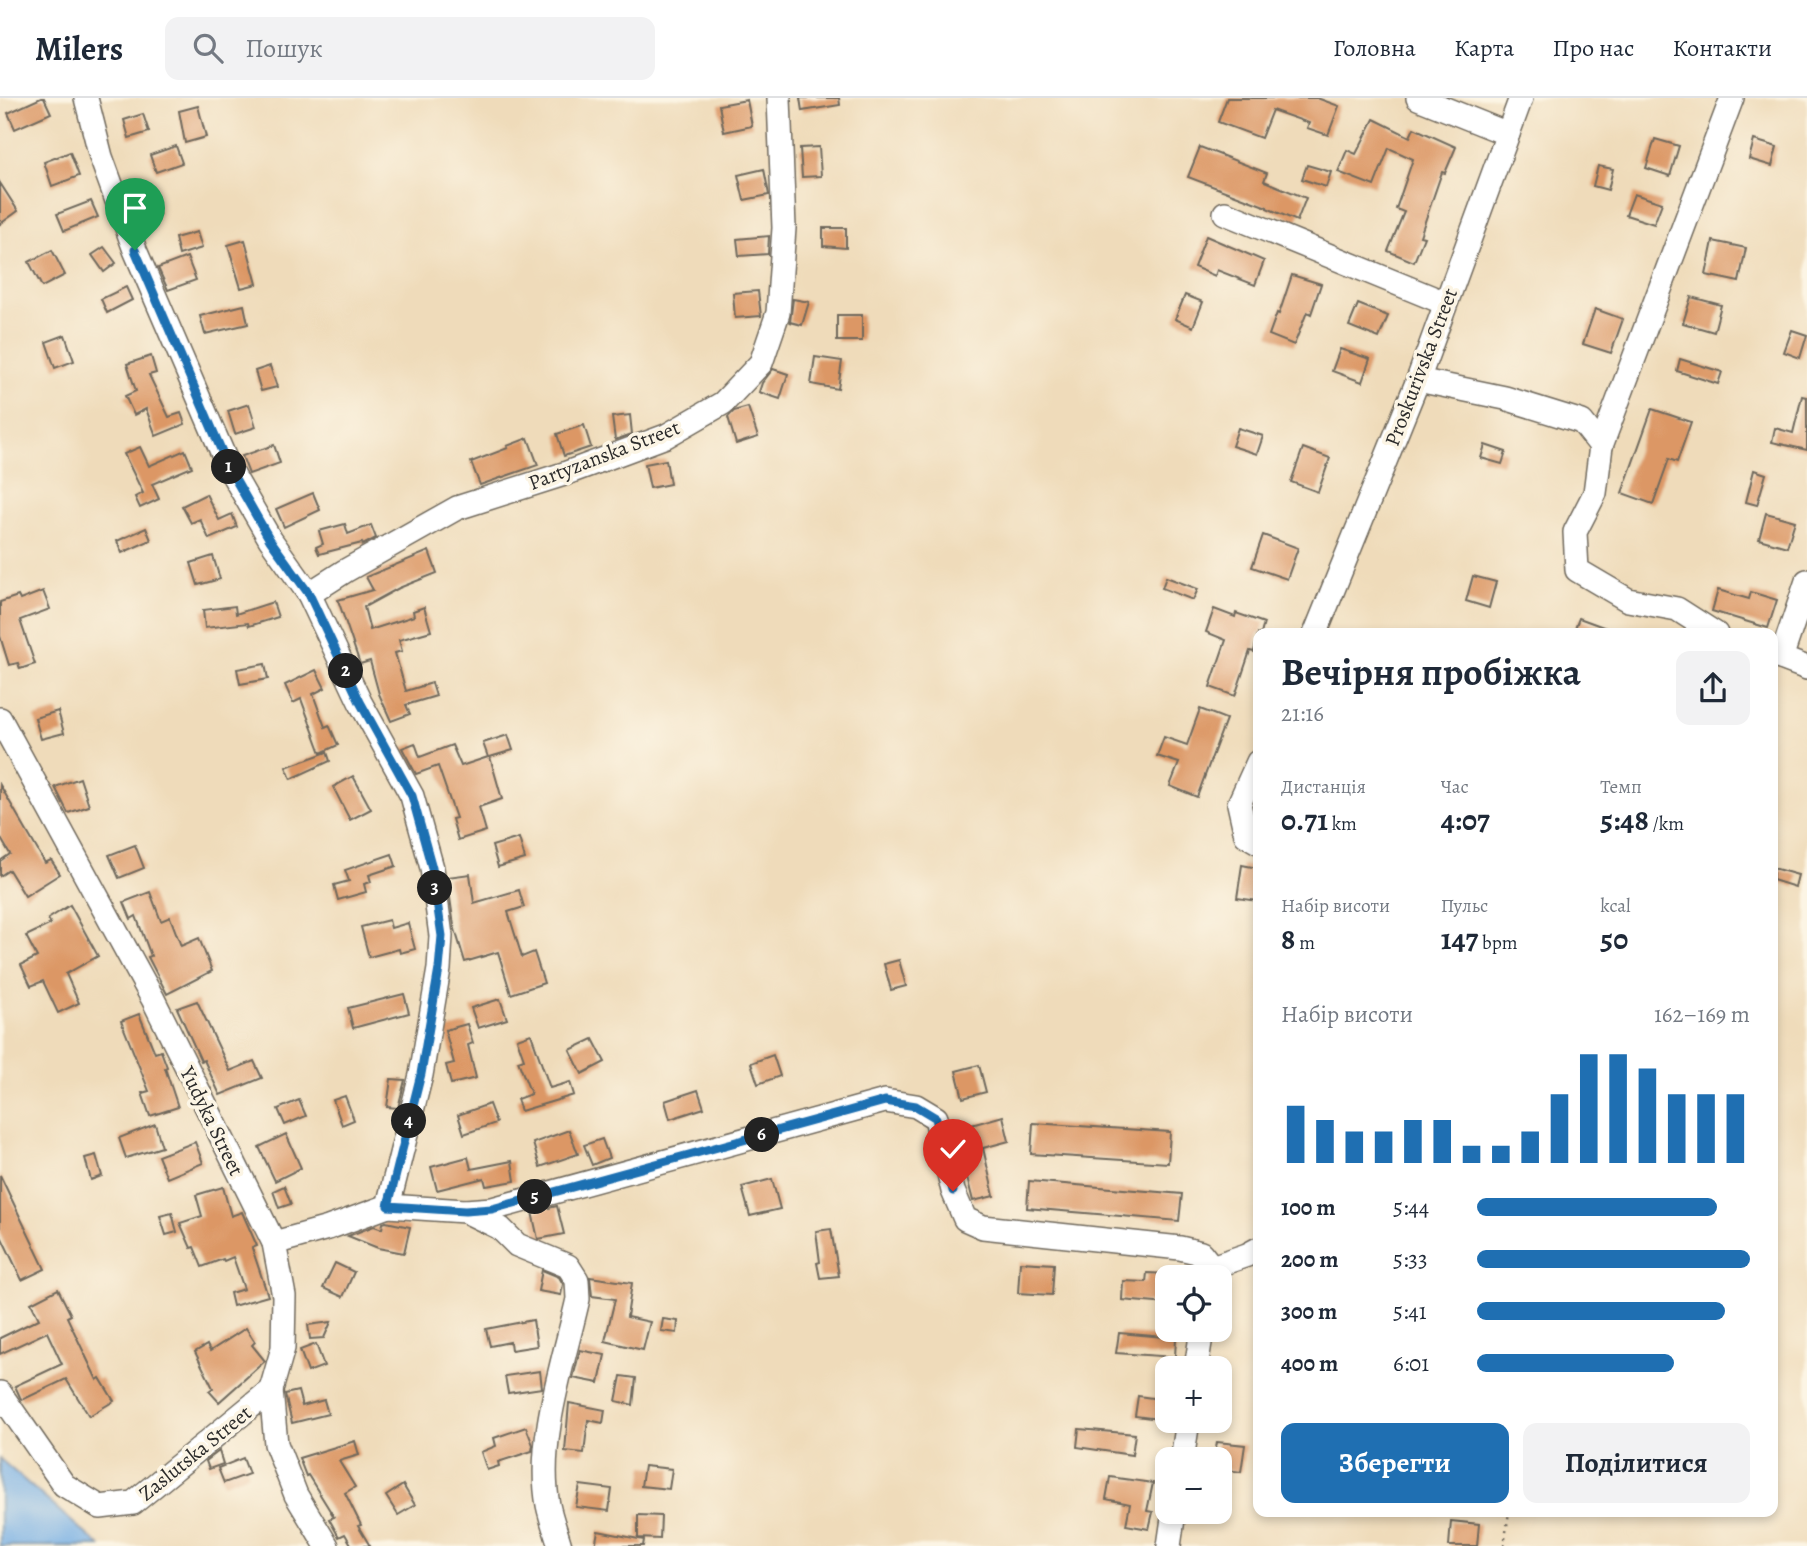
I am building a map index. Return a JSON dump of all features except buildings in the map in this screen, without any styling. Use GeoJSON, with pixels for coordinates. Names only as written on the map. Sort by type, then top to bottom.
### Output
{"type":"FeatureCollection","features":[{"type":"Feature","properties":{"kind":"street"},"geometry":{"type":"LineString","coordinates":[[86,98],[101,158],[135,250],[229,468],[270,540],[309,594],[360,702],[412,796],[432,868],[442,936],[439,969],[421,1074],[388,1206]]}},
{"type":"Feature","properties":{"kind":"street","name":"Partyzanska Street"},"geometry":{"type":"LineString","coordinates":[[309,594],[457,508],[564,474],[666,436],[723,403],[761,363],[779,313],[784,240],[779,98]]}},
{"type":"Feature","properties":{"kind":"street"},"geometry":{"type":"LineString","coordinates":[[1418,98],[1508,134]]}},
{"type":"Feature","properties":{"kind":"street","name":"Proskurivska Street"},"geometry":{"type":"LineString","coordinates":[[1317,628],[1418,380],[1521,98]]}},
{"type":"Feature","properties":{"kind":"street"},"geometry":{"type":"LineString","coordinates":[[1707,628],[1677,609],[1628,600],[1577,569],[1575,532],[1595,493],[1601,446],[1732,98]]}},
{"type":"Feature","properties":{"kind":"street"},"geometry":{"type":"LineString","coordinates":[[1225,213],[1446,303]]}},
{"type":"Feature","properties":{"kind":"street"},"geometry":{"type":"LineString","coordinates":[[1418,380],[1505,398],[1582,422],[1601,446]]}},
{"type":"Feature","properties":{"kind":"street"},"geometry":{"type":"LineString","coordinates":[[1778,654],[1807,581]]}},
{"type":"Feature","properties":{"kind":"street"},"geometry":{"type":"LineString","coordinates":[[1778,657],[1807,668]]}},
{"type":"Feature","properties":{"kind":"street","name":"Yudyka Street"},"geometry":{"type":"LineString","coordinates":[[0,719],[153,999],[274,1243],[284,1296],[283,1348],[271,1390],[276,1444],[296,1495],[327,1546]]}},
{"type":"Feature","properties":{"kind":"street"},"geometry":{"type":"LineString","coordinates":[[1253,773],[1239,804],[1246,835],[1253,839]]}},
{"type":"Feature","properties":{"kind":"street"},"geometry":{"type":"LineString","coordinates":[[274,1243],[328,1228],[388,1206],[465,1211],[492,1209],[885,1101],[916,1106],[936,1118],[953,1191],[965,1219],[983,1227],[1180,1248],[1201,1253],[1207,1265]]}},
{"type":"Feature","properties":{"kind":"street"},"geometry":{"type":"LineString","coordinates":[[465,1211],[500,1228],[517,1245],[568,1266],[577,1280],[578,1299],[551,1415],[545,1459],[548,1504],[560,1546]]}},
{"type":"Feature","properties":{"kind":"street"},"geometry":{"type":"LineString","coordinates":[[1226,1265],[1253,1252]]}},
{"type":"Feature","properties":{"kind":"street","name":"Zaslutska Street"},"geometry":{"type":"LineString","coordinates":[[0,1393],[64,1485],[100,1507],[133,1503],[271,1390]]}},
{"type":"Feature","properties":{"kind":"street"},"geometry":{"type":"LineString","coordinates":[[1169,1546],[1172,1524]]}},
{"type":"Feature","properties":{"kind":"path"},"geometry":{"type":"LineString","coordinates":[[1504,1546],[1508,1517]]}},
{"type":"Feature","properties":{"kind":"water"},"geometry":{"type":"Polygon","coordinates":[[[0,1459],[100,1546],[0,1546],[0,1459]]]}},
{"type":"Feature","properties":{"kind":"route"},"geometry":{"type":"LineString","coordinates":[[135,250],[229,468],[270,540],[309,594],[360,702],[412,796],[432,868],[442,936],[439,969],[421,1074],[388,1206],[465,1211],[492,1209],[885,1101],[916,1106],[936,1118],[953,1191]]}}]}
